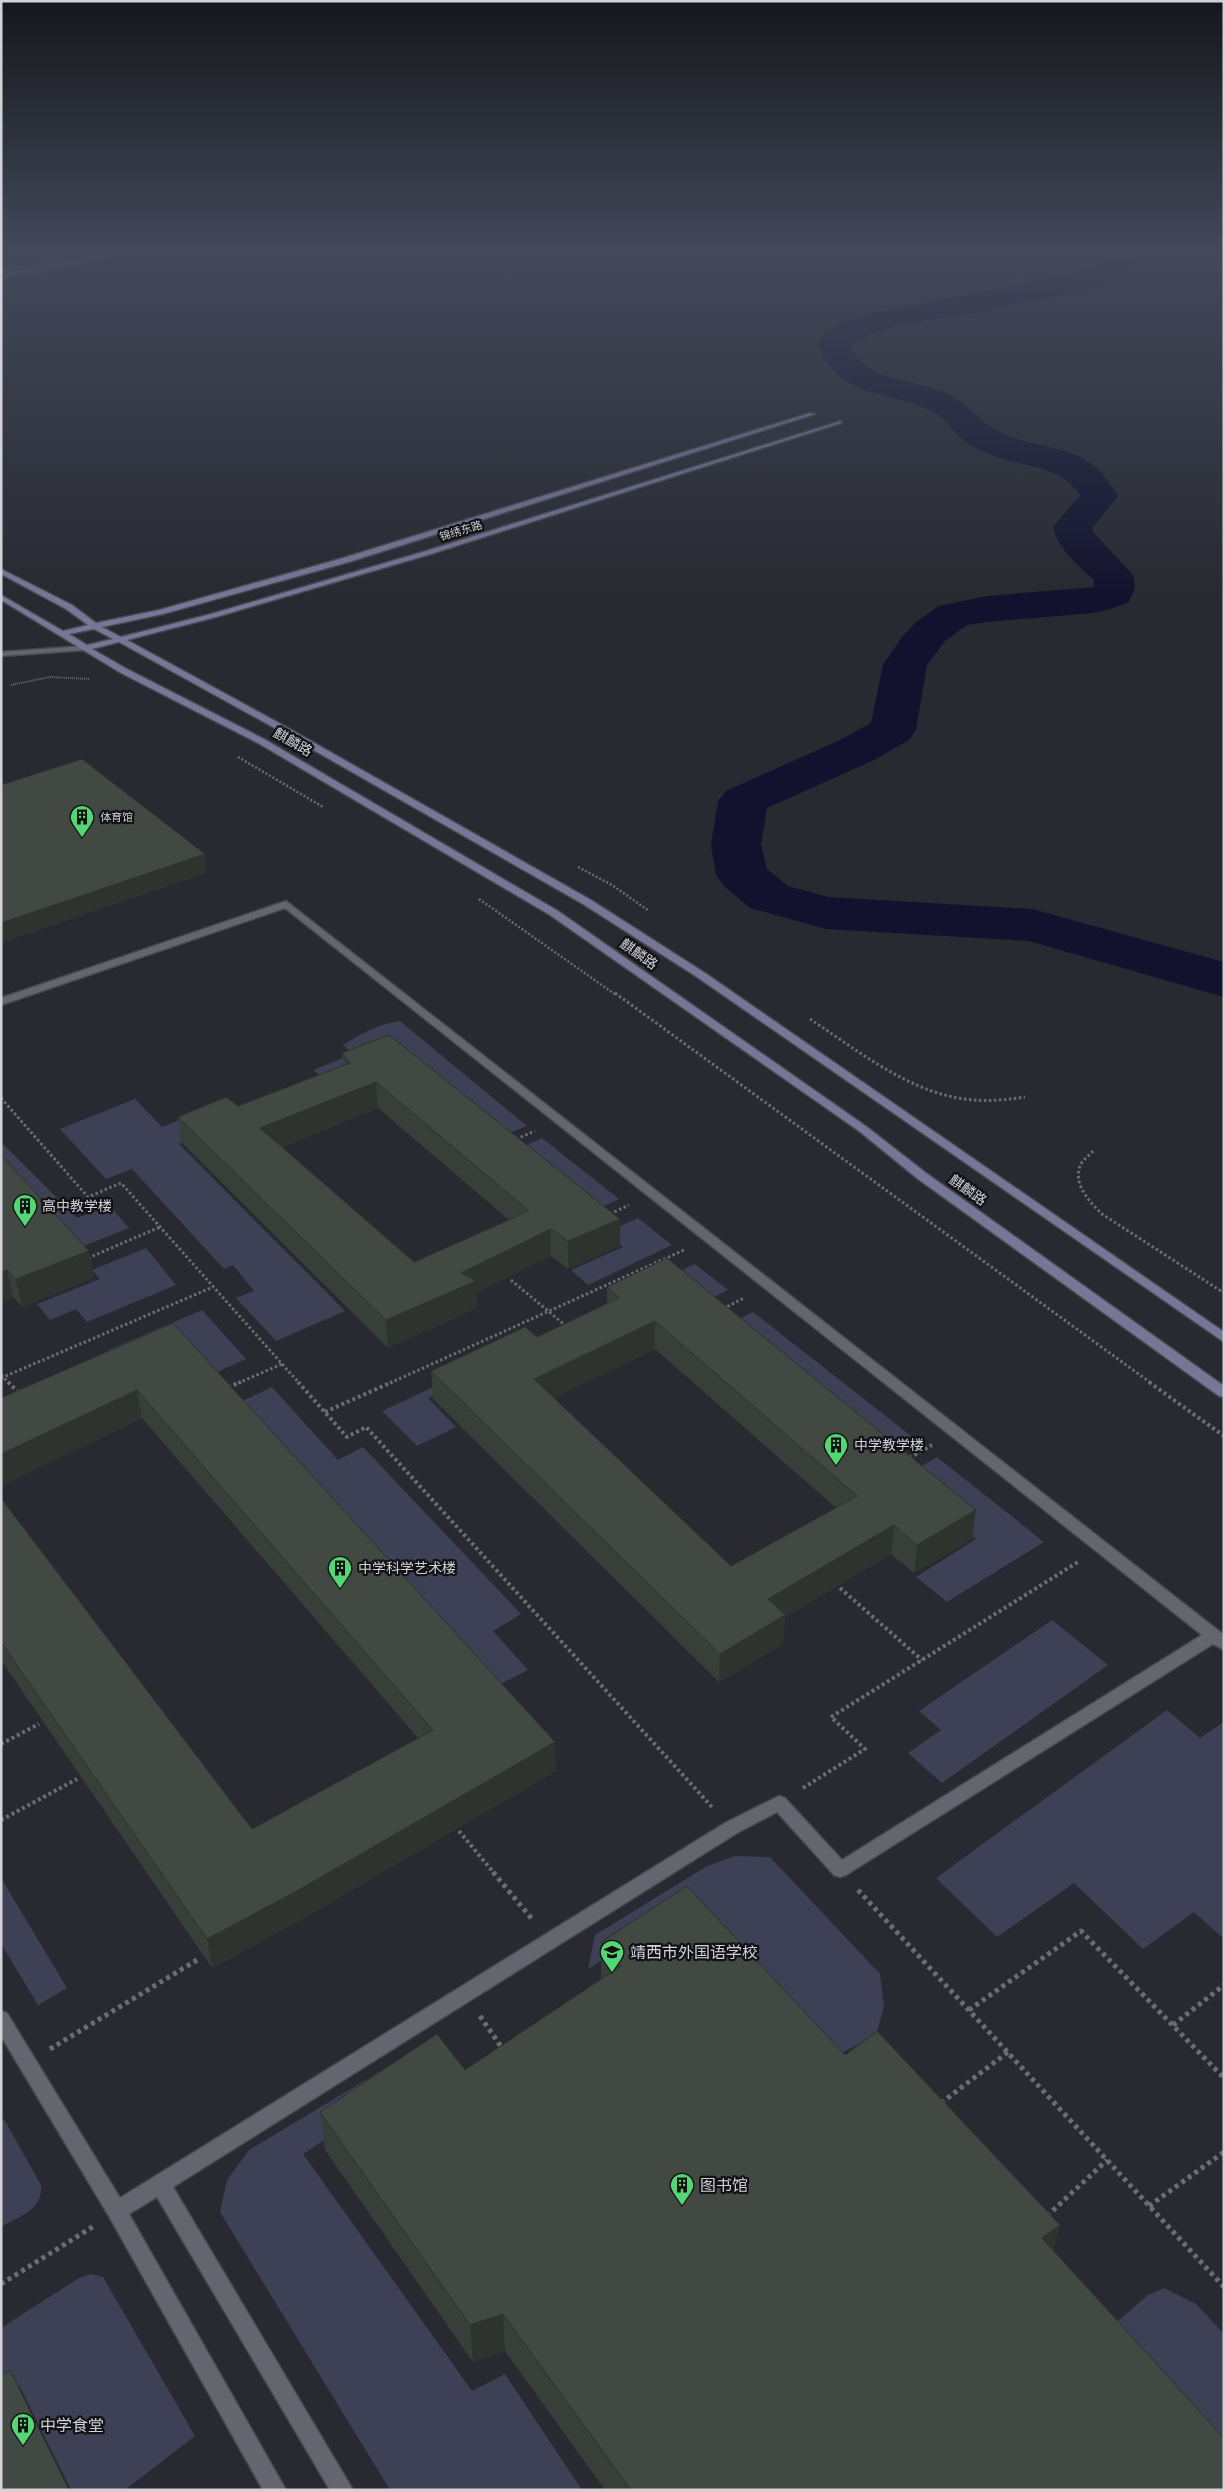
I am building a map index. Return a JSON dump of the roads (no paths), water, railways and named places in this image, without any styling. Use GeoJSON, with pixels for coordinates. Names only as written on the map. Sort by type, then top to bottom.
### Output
{"type":"FeatureCollection","features":[{"type":"Feature","properties":{"kind":"main road","name":"锦绣东路"},"geometry":{"type":"LineString","coordinates":[[63,632],[160,612],[346,560],[812,414]]}},
{"type":"Feature","properties":{"kind":"main road","name":"锦绣东路"},"geometry":{"type":"LineString","coordinates":[[84,648],[123,640],[379,568],[839,422]]}},
{"type":"Feature","properties":{"kind":"main road","name":"麒麟路"},"geometry":{"type":"LineString","coordinates":[[1,571],[69,607],[93,625],[123,640],[586,902],[693,970],[898,1114],[965,1156],[1224,1338]]}},
{"type":"Feature","properties":{"kind":"main road","name":"麒麟路"},"geometry":{"type":"LineString","coordinates":[[1,597],[63,632],[84,648],[124,671],[261,741],[554,913],[863,1129],[922,1176],[1224,1392]]}},
{"type":"Feature","properties":{"kind":"street"},"geometry":{"type":"LineString","coordinates":[[1,654],[84,648]]}},
{"type":"Feature","properties":{"kind":"street"},"geometry":{"type":"LineString","coordinates":[[1,1002],[286,904],[1218,1640],[840,1870],[779,1803],[731,1828],[549,1940],[117,2212]]}},
{"type":"Feature","properties":{"kind":"street"},"geometry":{"type":"LineString","coordinates":[[1,2019],[117,2212],[275,2490]]}},
{"type":"Feature","properties":{"kind":"street"},"geometry":{"type":"LineString","coordinates":[[160,2184],[342,2490]]}},
{"type":"Feature","properties":{"kind":"waterway"},"geometry":{"type":"LineString","coordinates":[[846,365],[865,379],[933,399],[950,408],[973,431],[991,442],[1019,453],[1058,462],[1080,473],[1090,482],[1099,496],[1072,527],[1073,532],[1086,550],[1113,575],[1115,588],[1113,594],[1092,601],[987,609],[954,615],[930,632],[917,646],[905,665],[893,730],[838,759],[743,801],[736,845],[742,875],[769,897],[826,913],[1032,925],[1224,980]]}},
{"type":"Feature","properties":{"kind":"place","name":"体育馆"},"geometry":{"type":"Point","coordinates":[82,838]}},
{"type":"Feature","properties":{"kind":"place","name":"高中教学楼"},"geometry":{"type":"Point","coordinates":[25,1227]}},
{"type":"Feature","properties":{"kind":"place","name":"中学教学楼"},"geometry":{"type":"Point","coordinates":[836,1466]}},
{"type":"Feature","properties":{"kind":"place","name":"中学科学艺术楼"},"geometry":{"type":"Point","coordinates":[340,1589]}},
{"type":"Feature","properties":{"kind":"place","name":"靖西市外国语学校"},"geometry":{"type":"Point","coordinates":[612,1973]}},
{"type":"Feature","properties":{"kind":"place","name":"图书馆"},"geometry":{"type":"Point","coordinates":[682,2206]}},
{"type":"Feature","properties":{"kind":"place","name":"中学食堂"},"geometry":{"type":"Point","coordinates":[23,2446]}}]}
